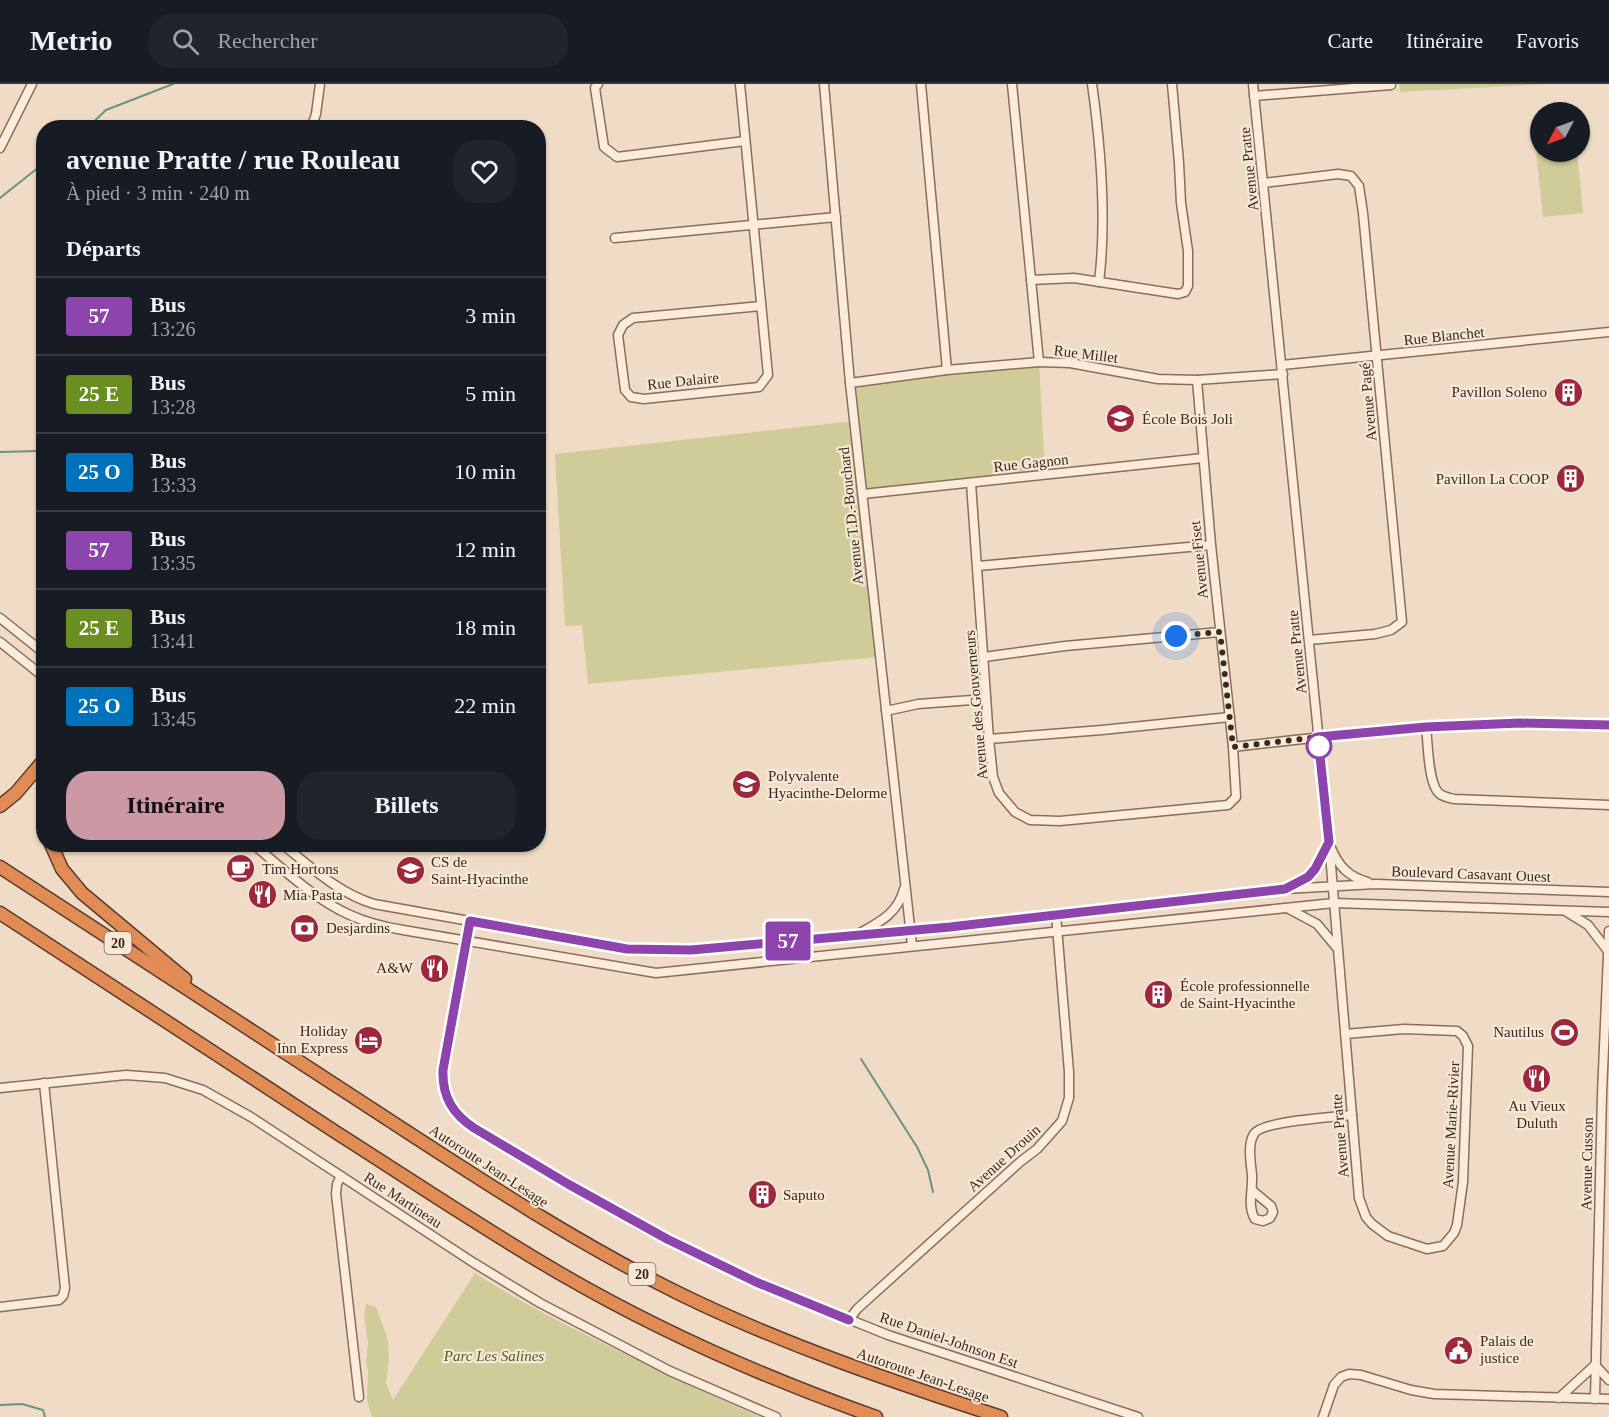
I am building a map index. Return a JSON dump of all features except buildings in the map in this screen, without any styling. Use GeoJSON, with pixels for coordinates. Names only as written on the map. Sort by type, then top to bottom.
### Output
{"type":"FeatureCollection","features":[{"type":"Feature","properties":{"kind":"highway"},"geometry":{"type":"LineString","coordinates":[[0,806],[36,769]]}},
{"type":"Feature","properties":{"kind":"highway"},"geometry":{"type":"LineString","coordinates":[[55,852],[66,874],[86,898],[235,1020]]}},
{"type":"Feature","properties":{"kind":"highway","name":"Autoroute Jean-Lesage"},"geometry":{"type":"LineString","coordinates":[[0,867],[512,1199],[639,1272],[705,1305],[805,1349],[1001,1417]]}},
{"type":"Feature","properties":{"kind":"highway"},"geometry":{"type":"LineString","coordinates":[[0,913],[465,1215],[563,1275],[645,1319],[717,1353],[784,1382],[876,1417]]}},
{"type":"Feature","properties":{"kind":"highway"},"geometry":{"type":"LineString","coordinates":[[0,924],[39,939]]}},
{"type":"Feature","properties":{"kind":"street"},"geometry":{"type":"LineString","coordinates":[[0,148],[32,84]]}},
{"type":"Feature","properties":{"kind":"street"},"geometry":{"type":"LineString","coordinates":[[314,120],[320,84]]}},
{"type":"Feature","properties":{"kind":"street"},"geometry":{"type":"LineString","coordinates":[[598,84],[596,88],[604,147],[617,157],[746,141]]}},
{"type":"Feature","properties":{"kind":"street"},"geometry":{"type":"LineString","coordinates":[[740,84],[761,306]]}},
{"type":"Feature","properties":{"kind":"street","name":"Avenue T.D.-Bouchard"},"geometry":{"type":"LineString","coordinates":[[824,84],[850,383],[912,945]]}},
{"type":"Feature","properties":{"kind":"street"},"geometry":{"type":"LineString","coordinates":[[921,84],[947,370]]}},
{"type":"Feature","properties":{"kind":"street"},"geometry":{"type":"LineString","coordinates":[[1012,84],[1039,362]]}},
{"type":"Feature","properties":{"kind":"street"},"geometry":{"type":"LineString","coordinates":[[1092,84],[1100,171],[1103,245],[1099,282]]}},
{"type":"Feature","properties":{"kind":"street"},"geometry":{"type":"LineString","coordinates":[[1031,280],[1074,278],[1178,294],[1185,292],[1188,286],[1188,251],[1181,203],[1172,84]]}},
{"type":"Feature","properties":{"kind":"street","name":"Avenue Pratte"},"geometry":{"type":"LineString","coordinates":[[1254,84],[1329,842],[1359,1198],[1366,1217]]}},
{"type":"Feature","properties":{"kind":"street"},"geometry":{"type":"LineString","coordinates":[[1254,96],[1391,85]]}},
{"type":"Feature","properties":{"kind":"street","name":"Avenue Pagé"},"geometry":{"type":"LineString","coordinates":[[1264,183],[1338,174],[1351,176],[1359,186],[1364,213],[1402,622],[1391,630],[1375,634],[1309,640]]}},
{"type":"Feature","properties":{"kind":"street"},"geometry":{"type":"LineString","coordinates":[[615,238],[836,217]]}},
{"type":"Feature","properties":{"kind":"street","name":"Rue Dalaire"},"geometry":{"type":"LineString","coordinates":[[761,306],[768,375],[759,387],[644,399],[631,397],[625,390],[618,336],[623,324],[633,318],[761,306]]}},
{"type":"Feature","properties":{"kind":"street","name":"Rue Blanchet"},"geometry":{"type":"LineString","coordinates":[[1282,370],[1377,357],[1609,332]]}},
{"type":"Feature","properties":{"kind":"street","name":"Rue Millet"},"geometry":{"type":"LineString","coordinates":[[850,383],[947,370],[1039,362],[1070,363],[1158,379],[1197,380],[1282,370]]}},
{"type":"Feature","properties":{"kind":"street","name":"Avenue Fiset"},"geometry":{"type":"LineString","coordinates":[[1197,380],[1211,545],[1233,747],[1236,797],[1228,805]]}},
{"type":"Feature","properties":{"kind":"street","name":"Rue Gagnon"},"geometry":{"type":"LineString","coordinates":[[862,494],[1203,458]]}},
{"type":"Feature","properties":{"kind":"street","name":"Avenue des Gouverneurs"},"geometry":{"type":"LineString","coordinates":[[971,483],[989,739],[993,777],[999,793],[1015,812],[1030,820],[1060,821],[1228,805]]}},
{"type":"Feature","properties":{"kind":"street"},"geometry":{"type":"LineString","coordinates":[[978,566],[1211,545]]}},
{"type":"Feature","properties":{"kind":"street"},"geometry":{"type":"LineString","coordinates":[[0,618],[36,647]]}},
{"type":"Feature","properties":{"kind":"street"},"geometry":{"type":"LineString","coordinates":[[984,657],[1065,646],[1220,632]]}},
{"type":"Feature","properties":{"kind":"street"},"geometry":{"type":"LineString","coordinates":[[0,642],[36,671]]}},
{"type":"Feature","properties":{"kind":"street"},"geometry":{"type":"LineString","coordinates":[[886,711],[918,704],[986,699]]}},
{"type":"Feature","properties":{"kind":"street"},"geometry":{"type":"LineString","coordinates":[[989,739],[1230,717]]}},
{"type":"Feature","properties":{"kind":"street"},"geometry":{"type":"LineString","coordinates":[[1233,747],[1426,727],[1543,722],[1609,725]]}},
{"type":"Feature","properties":{"kind":"street"},"geometry":{"type":"LineString","coordinates":[[1426,727],[1431,773],[1436,789],[1440,794],[1454,800],[1609,805]]}},
{"type":"Feature","properties":{"kind":"street"},"geometry":{"type":"LineString","coordinates":[[1329,842],[1335,858],[1349,874],[1359,880],[1376,884]]}},
{"type":"Feature","properties":{"kind":"street"},"geometry":{"type":"LineString","coordinates":[[1285,889],[1308,877],[1315,869],[1329,842]]}},
{"type":"Feature","properties":{"kind":"street"},"geometry":{"type":"LineString","coordinates":[[263,852],[319,897],[352,917],[383,926],[656,973],[1334,903],[1609,912]]}},
{"type":"Feature","properties":{"kind":"street","name":"Boulevard Casavant Ouest"},"geometry":{"type":"LineString","coordinates":[[292,852],[330,882],[362,900],[387,908],[627,949],[691,950],[950,927],[1285,889],[1332,886],[1376,884],[1609,892]]}},
{"type":"Feature","properties":{"kind":"street"},"geometry":{"type":"LineString","coordinates":[[855,935],[887,917],[898,905],[905,886]]}},
{"type":"Feature","properties":{"kind":"street"},"geometry":{"type":"LineString","coordinates":[[1288,909],[1317,924],[1337,949]]}},
{"type":"Feature","properties":{"kind":"street"},"geometry":{"type":"LineString","coordinates":[[1564,911],[1588,925],[1609,950]]}},
{"type":"Feature","properties":{"kind":"street","name":"Avenue Drouin"},"geometry":{"type":"LineString","coordinates":[[849,1320],[857,1309],[1037,1149],[1062,1120],[1069,1098],[1069,1072],[1056,915]]}},
{"type":"Feature","properties":{"kind":"street","name":"Rue Daniel-Johnson Est"},"geometry":{"type":"LineString","coordinates":[[470,921],[443,1076],[447,1099],[459,1116],[474,1128],[651,1231],[740,1275],[849,1320],[916,1344],[1138,1417]]}},
{"type":"Feature","properties":{"kind":"street","name":"Avenue Cusson"},"geometry":{"type":"LineString","coordinates":[[1595,1398],[1609,931]]}},
{"type":"Feature","properties":{"kind":"street","name":"Avenue Marie-Rivier"},"geometry":{"type":"LineString","coordinates":[[1345,1034],[1404,1029],[1457,1031],[1463,1036],[1468,1046],[1462,1182],[1454,1233],[1443,1246],[1427,1249],[1388,1236],[1366,1217]]}},
{"type":"Feature","properties":{"kind":"street","name":"Rue Martineau"},"geometry":{"type":"LineString","coordinates":[[0,1088],[126,1075],[159,1077],[190,1085],[228,1103],[474,1263],[540,1303],[670,1371],[776,1417]]}},
{"type":"Feature","properties":{"kind":"street"},"geometry":{"type":"LineString","coordinates":[[0,1307],[59,1300],[65,1288],[44,1083]]}},
{"type":"Feature","properties":{"kind":"street"},"geometry":{"type":"LineString","coordinates":[[1253,1191],[1250,1149],[1253,1134],[1258,1129],[1275,1124],[1352,1115]]}},
{"type":"Feature","properties":{"kind":"street"},"geometry":{"type":"LineString","coordinates":[[341,1176],[336,1194],[359,1397]]}},
{"type":"Feature","properties":{"kind":"street"},"geometry":{"type":"LineString","coordinates":[[1558,1398],[1595,1365],[1609,1380]]}},
{"type":"Feature","properties":{"kind":"street"},"geometry":{"type":"LineString","coordinates":[[1323,1417],[1334,1385],[1341,1377],[1349,1374],[1434,1394],[1609,1399]]}},
{"type":"Feature","properties":{"kind":"green space"},"geometry":{"type":"Polygon","coordinates":[[[1399,84],[1547,84],[1400,92],[1399,84]]]}},
{"type":"Feature","properties":{"kind":"green space"},"geometry":{"type":"Polygon","coordinates":[[[1537,162],[1578,162],[1583,213],[1543,217],[1537,162]]]}},
{"type":"Feature","properties":{"kind":"green space"},"geometry":{"type":"Polygon","coordinates":[[[1039,362],[1045,475],[863,495],[880,657],[588,684],[582,625],[565,626],[555,454],[854,421],[850,383],[1039,362]]]}},
{"type":"Feature","properties":{"kind":"green space","name":"Parc Les Salines"},"geometry":{"type":"Polygon","coordinates":[[[475,1273],[574,1329],[760,1417],[372,1417],[367,1401],[368,1343],[364,1316],[366,1304],[376,1307],[388,1340],[389,1359],[386,1383],[393,1400],[475,1273]]]}},
{"type":"Feature","properties":{"kind":"waterway"},"geometry":{"type":"LineString","coordinates":[[95,120],[106,110],[173,84]]}},
{"type":"Feature","properties":{"kind":"waterway"},"geometry":{"type":"LineString","coordinates":[[0,198],[36,169]]}},
{"type":"Feature","properties":{"kind":"waterway"},"geometry":{"type":"LineString","coordinates":[[0,452],[36,451]]}},
{"type":"Feature","properties":{"kind":"waterway"},"geometry":{"type":"LineString","coordinates":[[861,1059],[917,1147],[928,1170],[933,1192]]}},
{"type":"Feature","properties":{"kind":"waterway"},"geometry":{"type":"LineString","coordinates":[[0,1405],[22,1404],[43,1410],[45,1417]]}},
{"type":"Feature","properties":{"kind":"bus line","name":"57"},"geometry":{"type":"LineString","coordinates":[[849,1320],[740,1275],[651,1231],[474,1128],[456,1113],[446,1095],[443,1070],[470,921],[627,949],[691,950],[950,927],[1285,889],[1308,877],[1315,869],[1329,842],[1318,737],[1426,727],[1543,722],[1609,725]]}},
{"type":"Feature","properties":{"kind":"place","name":"Pavillon Soleno"},"geometry":{"type":"Point","coordinates":[1568,392]}},
{"type":"Feature","properties":{"kind":"place","name":"École Bois Joli"},"geometry":{"type":"Point","coordinates":[1121,419]}},
{"type":"Feature","properties":{"kind":"place","name":"Pavillon La COOP"},"geometry":{"type":"Point","coordinates":[1570,479]}},
{"type":"Feature","properties":{"kind":"place","name":"Polyvalente Hyacinthe-Delorme"},"geometry":{"type":"Point","coordinates":[747,785]}},
{"type":"Feature","properties":{"kind":"place","name":"Tim Hortons"},"geometry":{"type":"Point","coordinates":[241,869]}},
{"type":"Feature","properties":{"kind":"place","name":"CS de Saint-Hyacinthe"},"geometry":{"type":"Point","coordinates":[410,871]}},
{"type":"Feature","properties":{"kind":"place","name":"Mia Pasta"},"geometry":{"type":"Point","coordinates":[262,895]}},
{"type":"Feature","properties":{"kind":"place","name":"Desjardins"},"geometry":{"type":"Point","coordinates":[305,928]}},
{"type":"Feature","properties":{"kind":"place","name":"A&W"},"geometry":{"type":"Point","coordinates":[434,968]}},
{"type":"Feature","properties":{"kind":"place","name":"École professionnelle de Saint-Hyacinthe"},"geometry":{"type":"Point","coordinates":[1159,995]}},
{"type":"Feature","properties":{"kind":"place","name":"Nautilus"},"geometry":{"type":"Point","coordinates":[1565,1032]}},
{"type":"Feature","properties":{"kind":"place","name":"Holiday Inn Express"},"geometry":{"type":"Point","coordinates":[369,1040]}},
{"type":"Feature","properties":{"kind":"place","name":"Au Vieux Duluth"},"geometry":{"type":"Point","coordinates":[1537,1079]}},
{"type":"Feature","properties":{"kind":"place","name":"Saputo"},"geometry":{"type":"Point","coordinates":[762,1195]}},
{"type":"Feature","properties":{"kind":"place","name":"Palais de justice"},"geometry":{"type":"Point","coordinates":[1459,1350]}},
{"type":"Feature","properties":{"kind":"route"},"geometry":{"type":"LineString","coordinates":[[1176,636],[1220,632],[1233,747],[1318,737],[1319,746]]}}]}
